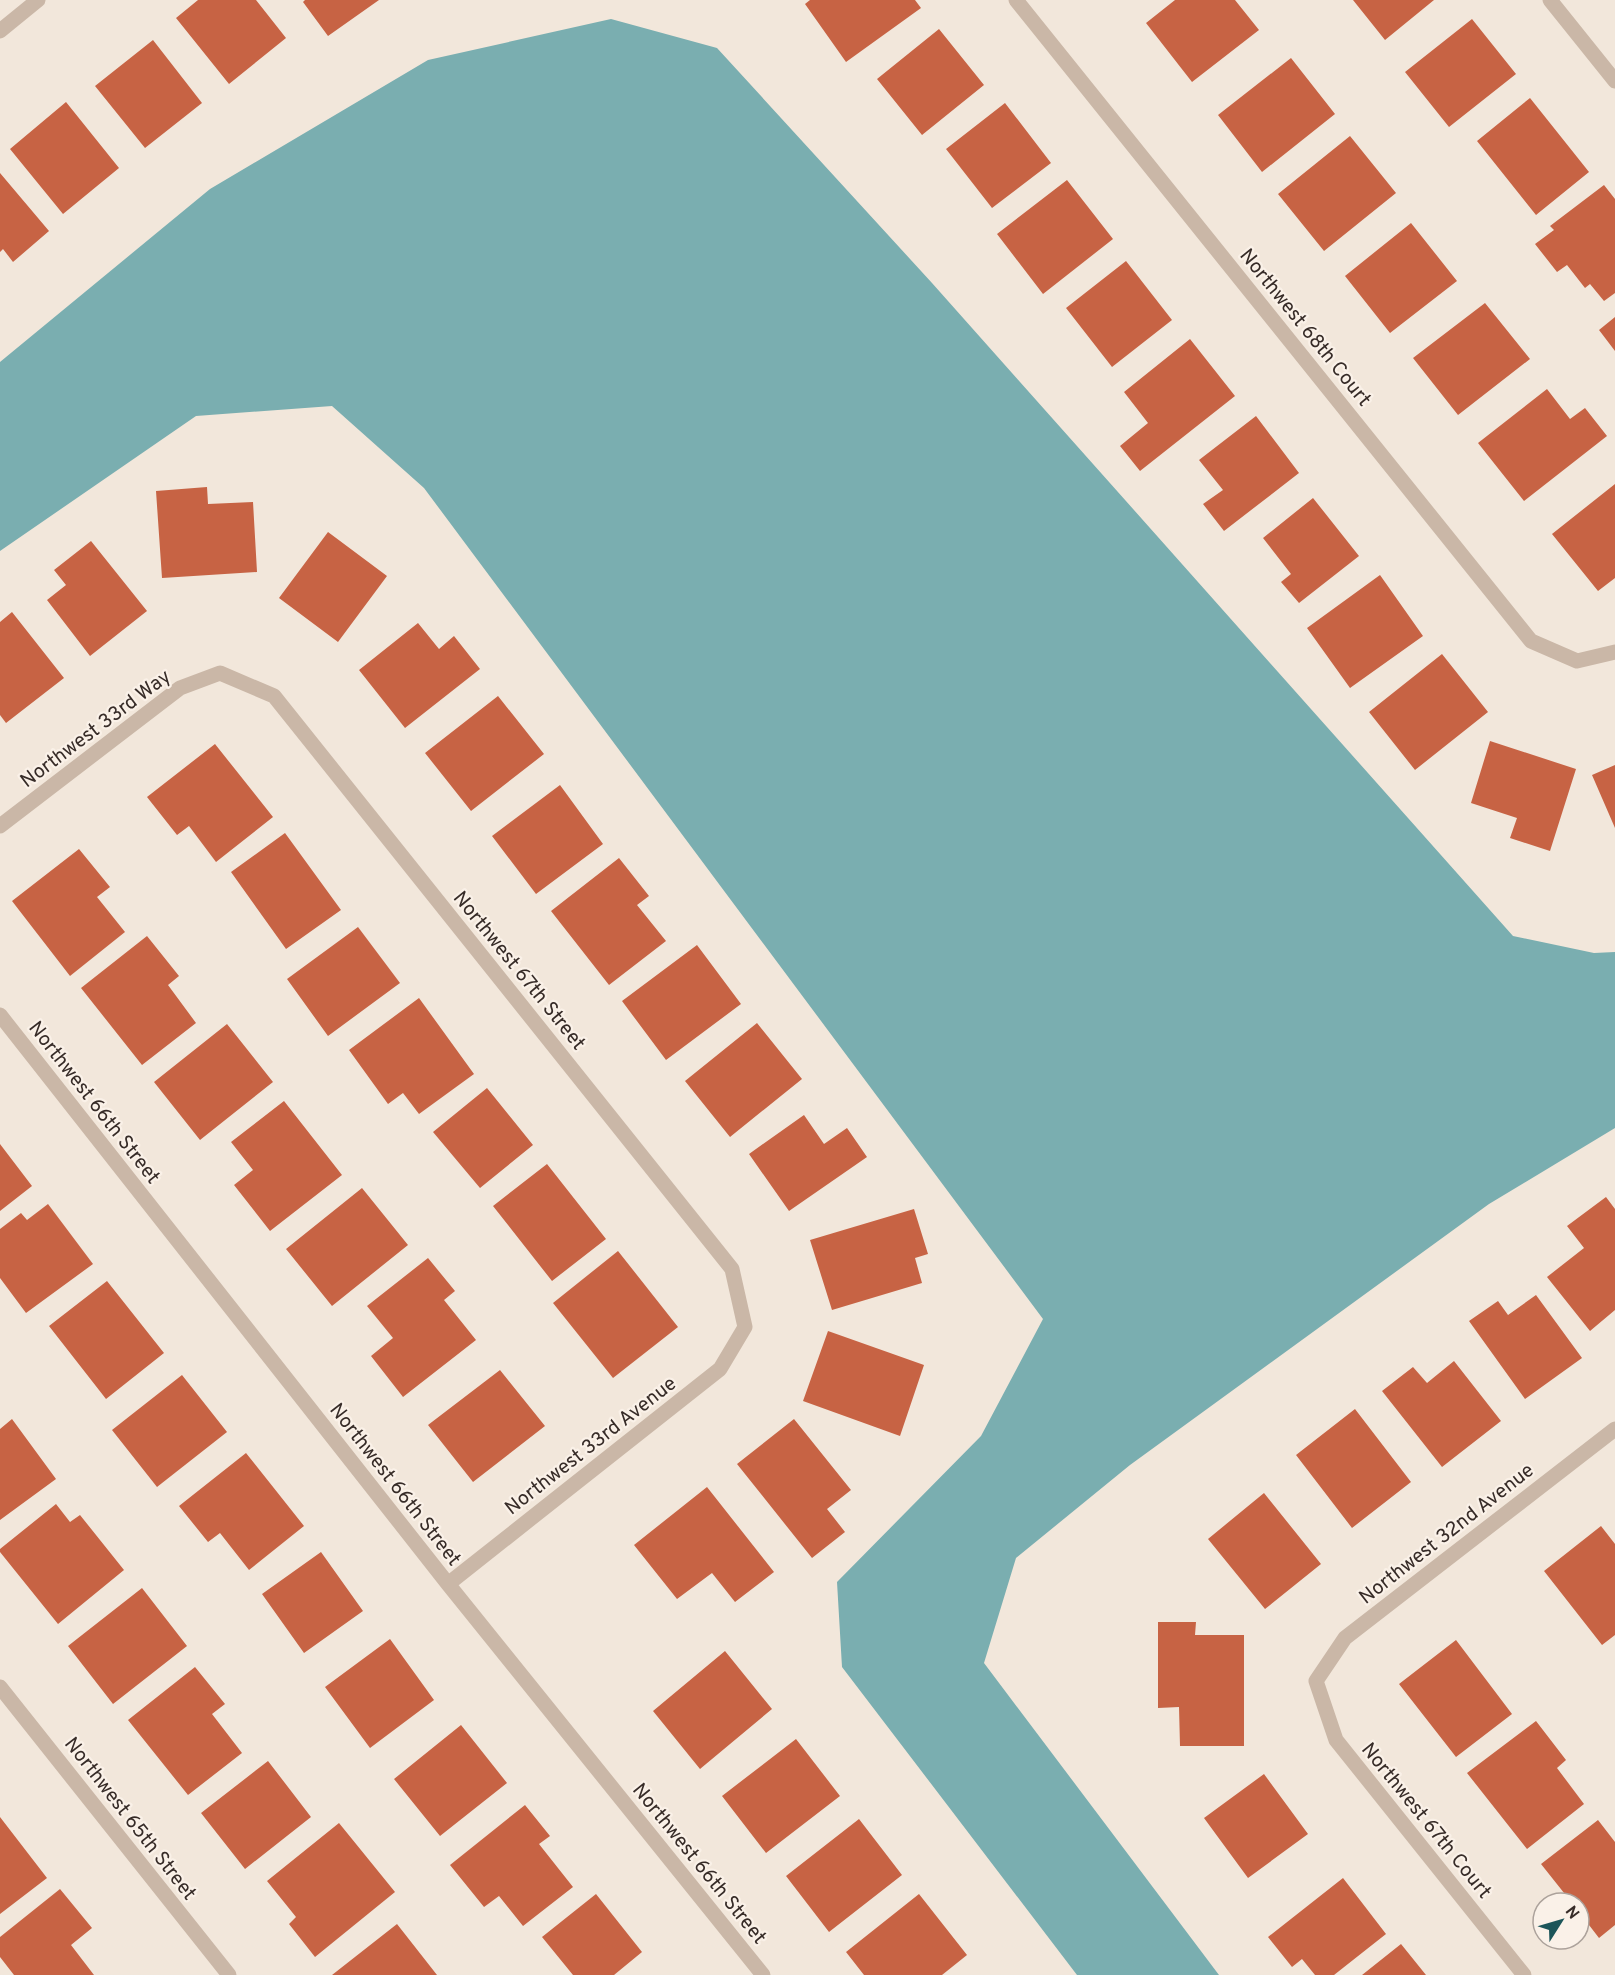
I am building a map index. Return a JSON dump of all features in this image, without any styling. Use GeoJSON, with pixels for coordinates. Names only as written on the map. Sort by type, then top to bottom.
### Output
{"type":"FeatureCollection","features":[{"type":"Feature","properties":{"kind":"street"},"geometry":{"type":"LineString","coordinates":[[0,31],[38,0]]}},
{"type":"Feature","properties":{"kind":"street","name":"Northwest 68th Court"},"geometry":{"type":"LineString","coordinates":[[1016,0],[1531,642],[1577,661],[1615,652]]}},
{"type":"Feature","properties":{"kind":"street"},"geometry":{"type":"LineString","coordinates":[[1550,0],[1615,81]]}},
{"type":"Feature","properties":{"kind":"street","name":"Northwest 33rd Way"},"geometry":{"type":"LineString","coordinates":[[0,826],[180,688],[220,673]]}},
{"type":"Feature","properties":{"kind":"street","name":"Northwest 67th Street"},"geometry":{"type":"LineString","coordinates":[[220,673],[274,696],[732,1269],[745,1327]]}},
{"type":"Feature","properties":{"kind":"street","name":"Northwest 66th Street"},"geometry":{"type":"LineString","coordinates":[[0,1015],[448,1584],[763,1975]]}},
{"type":"Feature","properties":{"kind":"street","name":"Northwest 33rd Avenue"},"geometry":{"type":"LineString","coordinates":[[448,1584],[720,1369],[745,1327]]}},
{"type":"Feature","properties":{"kind":"street","name":"Northwest 32nd Avenue"},"geometry":{"type":"LineString","coordinates":[[1316,1682],[1345,1638],[1615,1429]]}},
{"type":"Feature","properties":{"kind":"street","name":"Northwest 67th Court"},"geometry":{"type":"LineString","coordinates":[[1316,1682],[1336,1740],[1524,1975]]}},
{"type":"Feature","properties":{"kind":"street","name":"Northwest 65th Street"},"geometry":{"type":"LineString","coordinates":[[0,1686],[229,1975]]}},
{"type":"Feature","properties":{"kind":"water"},"geometry":{"type":"Polygon","coordinates":[[[611,19],[717,48],[932,283],[1513,936],[1594,953],[1615,952],[1615,1128],[1489,1204],[1130,1465],[1016,1558],[984,1663],[1219,1975],[1077,1975],[842,1667],[837,1582],[981,1436],[1043,1319],[424,488],[332,406],[196,416],[0,551],[0,362],[210,189],[428,60],[611,19]]]}},
{"type":"Feature","properties":{"kind":"building"},"geometry":{"type":"Polygon","coordinates":[[[198,0],[256,0],[286,38],[229,84],[176,18],[198,0]]]}},
{"type":"Feature","properties":{"kind":"building"},"geometry":{"type":"Polygon","coordinates":[[[305,0],[379,0],[328,36],[303,2],[305,0]]]}},
{"type":"Feature","properties":{"kind":"building"},"geometry":{"type":"Polygon","coordinates":[[[810,0],[915,0],[921,8],[846,62],[805,4],[810,0]]]}},
{"type":"Feature","properties":{"kind":"building"},"geometry":{"type":"Polygon","coordinates":[[[1175,0],[1235,0],[1259,30],[1192,82],[1146,23],[1175,0]]]}},
{"type":"Feature","properties":{"kind":"building"},"geometry":{"type":"Polygon","coordinates":[[[1353,0],[1434,0],[1385,40],[1353,0]]]}},
{"type":"Feature","properties":{"kind":"building"},"geometry":{"type":"Polygon","coordinates":[[[1472,19],[1516,74],[1449,127],[1405,72],[1472,19]]]}},
{"type":"Feature","properties":{"kind":"building"},"geometry":{"type":"Polygon","coordinates":[[[939,29],[984,85],[922,135],[877,79],[939,29]]]}},
{"type":"Feature","properties":{"kind":"building"},"geometry":{"type":"Polygon","coordinates":[[[153,40],[202,103],[145,148],[95,86],[153,40]]]}},
{"type":"Feature","properties":{"kind":"building"},"geometry":{"type":"Polygon","coordinates":[[[1291,58],[1335,114],[1262,172],[1218,115],[1291,58]]]}},
{"type":"Feature","properties":{"kind":"building"},"geometry":{"type":"Polygon","coordinates":[[[1530,98],[1589,172],[1536,215],[1477,141],[1530,98]]]}},
{"type":"Feature","properties":{"kind":"building"},"geometry":{"type":"Polygon","coordinates":[[[66,102],[119,168],[63,214],[10,149],[66,102]]]}},
{"type":"Feature","properties":{"kind":"building"},"geometry":{"type":"Polygon","coordinates":[[[1005,103],[1051,163],[992,208],[946,149],[1005,103]]]}},
{"type":"Feature","properties":{"kind":"building"},"geometry":{"type":"Polygon","coordinates":[[[1350,136],[1396,193],[1324,251],[1278,194],[1350,136]]]}},
{"type":"Feature","properties":{"kind":"building"},"geometry":{"type":"Polygon","coordinates":[[[0,173],[49,231],[13,262],[3,249],[0,252],[0,173]]]}},
{"type":"Feature","properties":{"kind":"building"},"geometry":{"type":"Polygon","coordinates":[[[1067,180],[1113,239],[1043,294],[997,234],[1067,180]]]}},
{"type":"Feature","properties":{"kind":"building"},"geometry":{"type":"Polygon","coordinates":[[[1604,185],[1615,199],[1615,293],[1604,301],[1590,284],[1585,288],[1567,265],[1557,272],[1535,244],[1554,230],[1550,226],[1604,185]]]}},
{"type":"Feature","properties":{"kind":"building"},"geometry":{"type":"Polygon","coordinates":[[[1411,223],[1457,281],[1390,333],[1345,276],[1411,223]]]}},
{"type":"Feature","properties":{"kind":"building"},"geometry":{"type":"Polygon","coordinates":[[[1126,261],[1172,320],[1112,367],[1066,308],[1126,261]]]}},
{"type":"Feature","properties":{"kind":"building"},"geometry":{"type":"Polygon","coordinates":[[[1485,303],[1530,359],[1458,415],[1413,358],[1485,303]]]}},
{"type":"Feature","properties":{"kind":"building"},"geometry":{"type":"Polygon","coordinates":[[[1615,317],[1615,351],[1599,330],[1615,317]]]}},
{"type":"Feature","properties":{"kind":"building"},"geometry":{"type":"Polygon","coordinates":[[[1190,339],[1235,396],[1140,471],[1120,446],[1148,423],[1124,392],[1190,339]]]}},
{"type":"Feature","properties":{"kind":"building"},"geometry":{"type":"Polygon","coordinates":[[[1547,389],[1570,419],[1585,408],[1607,436],[1524,501],[1478,443],[1547,389]]]}},
{"type":"Feature","properties":{"kind":"building"},"geometry":{"type":"Polygon","coordinates":[[[1256,416],[1299,473],[1224,531],[1203,504],[1223,490],[1199,460],[1256,416]]]}},
{"type":"Feature","properties":{"kind":"building"},"geometry":{"type":"Polygon","coordinates":[[[1615,484],[1615,578],[1598,591],[1552,534],[1615,484]]]}},
{"type":"Feature","properties":{"kind":"building"},"geometry":{"type":"Polygon","coordinates":[[[207,487],[208,504],[253,502],[257,572],[162,578],[156,491],[207,487]]]}},
{"type":"Feature","properties":{"kind":"building"},"geometry":{"type":"Polygon","coordinates":[[[1313,498],[1359,556],[1299,603],[1281,582],[1291,574],[1263,538],[1313,498]]]}},
{"type":"Feature","properties":{"kind":"building"},"geometry":{"type":"Polygon","coordinates":[[[328,532],[387,576],[338,642],[279,598],[328,532]]]}},
{"type":"Feature","properties":{"kind":"building"},"geometry":{"type":"Polygon","coordinates":[[[91,541],[147,611],[90,656],[47,600],[66,585],[54,570],[91,541]]]}},
{"type":"Feature","properties":{"kind":"building"},"geometry":{"type":"Polygon","coordinates":[[[1380,575],[1423,636],[1350,688],[1307,628],[1380,575]]]}},
{"type":"Feature","properties":{"kind":"building"},"geometry":{"type":"Polygon","coordinates":[[[12,612],[64,678],[6,723],[0,715],[0,622],[12,612]]]}},
{"type":"Feature","properties":{"kind":"building"},"geometry":{"type":"Polygon","coordinates":[[[418,623],[439,649],[454,636],[480,669],[405,728],[359,670],[418,623]]]}},
{"type":"Feature","properties":{"kind":"building"},"geometry":{"type":"Polygon","coordinates":[[[1442,654],[1488,712],[1415,770],[1369,712],[1442,654]]]}},
{"type":"Feature","properties":{"kind":"building"},"geometry":{"type":"Polygon","coordinates":[[[498,696],[544,754],[471,811],[425,753],[498,696]]]}},
{"type":"Feature","properties":{"kind":"building"},"geometry":{"type":"Polygon","coordinates":[[[1490,741],[1576,769],[1550,851],[1510,838],[1517,818],[1471,803],[1490,741]]]}},
{"type":"Feature","properties":{"kind":"building"},"geometry":{"type":"Polygon","coordinates":[[[215,744],[273,817],[216,862],[189,826],[177,835],[147,797],[215,744]]]}},
{"type":"Feature","properties":{"kind":"building"},"geometry":{"type":"Polygon","coordinates":[[[1615,765],[1615,828],[1592,775],[1615,765]]]}},
{"type":"Feature","properties":{"kind":"building"},"geometry":{"type":"Polygon","coordinates":[[[560,785],[603,844],[536,894],[492,836],[560,785]]]}},
{"type":"Feature","properties":{"kind":"building"},"geometry":{"type":"Polygon","coordinates":[[[285,833],[341,910],[286,949],[231,872],[285,833]]]}},
{"type":"Feature","properties":{"kind":"building"},"geometry":{"type":"Polygon","coordinates":[[[79,849],[110,887],[97,897],[125,932],[70,976],[12,901],[79,849]]]}},
{"type":"Feature","properties":{"kind":"building"},"geometry":{"type":"Polygon","coordinates":[[[619,858],[649,896],[637,905],[666,941],[609,985],[551,911],[619,858]]]}},
{"type":"Feature","properties":{"kind":"building"},"geometry":{"type":"Polygon","coordinates":[[[358,927],[400,983],[328,1036],[287,979],[358,927]]]}},
{"type":"Feature","properties":{"kind":"building"},"geometry":{"type":"Polygon","coordinates":[[[147,936],[179,976],[168,985],[196,1023],[142,1065],[81,988],[147,936]]]}},
{"type":"Feature","properties":{"kind":"building"},"geometry":{"type":"Polygon","coordinates":[[[697,945],[741,1004],[666,1060],[622,1001],[697,945]]]}},
{"type":"Feature","properties":{"kind":"building"},"geometry":{"type":"Polygon","coordinates":[[[419,998],[474,1074],[419,1114],[403,1093],[388,1104],[349,1050],[419,998]]]}},
{"type":"Feature","properties":{"kind":"building"},"geometry":{"type":"Polygon","coordinates":[[[757,1023],[802,1079],[730,1137],[685,1081],[757,1023]]]}},
{"type":"Feature","properties":{"kind":"building"},"geometry":{"type":"Polygon","coordinates":[[[227,1024],[273,1082],[200,1140],[154,1082],[227,1024]]]}},
{"type":"Feature","properties":{"kind":"building"},"geometry":{"type":"Polygon","coordinates":[[[487,1088],[533,1145],[480,1188],[433,1132],[487,1088]]]}},
{"type":"Feature","properties":{"kind":"building"},"geometry":{"type":"Polygon","coordinates":[[[284,1101],[342,1175],[270,1231],[234,1185],[253,1170],[231,1142],[284,1101]]]}},
{"type":"Feature","properties":{"kind":"building"},"geometry":{"type":"Polygon","coordinates":[[[804,1115],[824,1144],[847,1128],[867,1157],[789,1211],[749,1154],[804,1115]]]}},
{"type":"Feature","properties":{"kind":"building"},"geometry":{"type":"Polygon","coordinates":[[[0,1144],[32,1186],[0,1211],[0,1144]]]}},
{"type":"Feature","properties":{"kind":"building"},"geometry":{"type":"Polygon","coordinates":[[[547,1164],[606,1239],[552,1281],[493,1206],[547,1164]]]}},
{"type":"Feature","properties":{"kind":"building"},"geometry":{"type":"Polygon","coordinates":[[[362,1188],[408,1245],[332,1306],[286,1249],[362,1188]]]}},
{"type":"Feature","properties":{"kind":"building"},"geometry":{"type":"Polygon","coordinates":[[[1606,1197],[1615,1209],[1615,1310],[1590,1331],[1547,1277],[1584,1248],[1567,1226],[1606,1197]]]}},
{"type":"Feature","properties":{"kind":"building"},"geometry":{"type":"Polygon","coordinates":[[[48,1204],[93,1264],[26,1313],[0,1278],[0,1229],[21,1213],[27,1220],[48,1204]]]}},
{"type":"Feature","properties":{"kind":"building"},"geometry":{"type":"Polygon","coordinates":[[[914,1209],[928,1254],[915,1258],[922,1283],[832,1310],[810,1240],[914,1209]]]}},
{"type":"Feature","properties":{"kind":"building"},"geometry":{"type":"Polygon","coordinates":[[[618,1251],[678,1327],[613,1378],[553,1303],[618,1251]]]}},
{"type":"Feature","properties":{"kind":"building"},"geometry":{"type":"Polygon","coordinates":[[[428,1258],[455,1291],[444,1300],[476,1340],[403,1397],[371,1356],[393,1338],[367,1306],[428,1258]]]}},
{"type":"Feature","properties":{"kind":"building"},"geometry":{"type":"Polygon","coordinates":[[[107,1281],[164,1353],[106,1399],[49,1326],[107,1281]]]}},
{"type":"Feature","properties":{"kind":"building"},"geometry":{"type":"Polygon","coordinates":[[[1536,1295],[1582,1358],[1525,1399],[1469,1321],[1498,1301],[1508,1315],[1536,1295]]]}},
{"type":"Feature","properties":{"kind":"building"},"geometry":{"type":"Polygon","coordinates":[[[828,1331],[924,1365],[900,1436],[803,1401],[828,1331]]]}},
{"type":"Feature","properties":{"kind":"building"},"geometry":{"type":"Polygon","coordinates":[[[1454,1361],[1501,1421],[1442,1467],[1382,1391],[1413,1367],[1427,1383],[1454,1361]]]}},
{"type":"Feature","properties":{"kind":"building"},"geometry":{"type":"Polygon","coordinates":[[[500,1370],[545,1426],[473,1482],[428,1425],[500,1370]]]}},
{"type":"Feature","properties":{"kind":"building"},"geometry":{"type":"Polygon","coordinates":[[[182,1375],[227,1432],[157,1487],[112,1430],[182,1375]]]}},
{"type":"Feature","properties":{"kind":"building"},"geometry":{"type":"Polygon","coordinates":[[[1355,1409],[1411,1482],[1352,1528],[1296,1455],[1355,1409]]]}},
{"type":"Feature","properties":{"kind":"building"},"geometry":{"type":"Polygon","coordinates":[[[12,1419],[56,1479],[0,1520],[0,1429],[12,1419]]]}},
{"type":"Feature","properties":{"kind":"building"},"geometry":{"type":"Polygon","coordinates":[[[794,1419],[851,1490],[827,1509],[845,1532],[812,1558],[737,1464],[794,1419]]]}},
{"type":"Feature","properties":{"kind":"building"},"geometry":{"type":"Polygon","coordinates":[[[246,1453],[304,1526],[249,1570],[220,1533],[208,1542],[179,1506],[246,1453]]]}},
{"type":"Feature","properties":{"kind":"building"},"geometry":{"type":"Polygon","coordinates":[[[707,1487],[774,1572],[735,1602],[712,1573],[677,1599],[634,1545],[707,1487]]]}},
{"type":"Feature","properties":{"kind":"building"},"geometry":{"type":"Polygon","coordinates":[[[1264,1493],[1321,1564],[1265,1609],[1208,1539],[1264,1493]]]}},
{"type":"Feature","properties":{"kind":"building"},"geometry":{"type":"Polygon","coordinates":[[[56,1504],[70,1522],[80,1515],[124,1570],[58,1624],[0,1552],[0,1549],[56,1504]]]}},
{"type":"Feature","properties":{"kind":"building"},"geometry":{"type":"Polygon","coordinates":[[[1601,1526],[1615,1544],[1615,1635],[1602,1645],[1544,1571],[1601,1526]]]}},
{"type":"Feature","properties":{"kind":"building"},"geometry":{"type":"Polygon","coordinates":[[[321,1552],[363,1611],[304,1653],[262,1594],[321,1552]]]}},
{"type":"Feature","properties":{"kind":"building"},"geometry":{"type":"Polygon","coordinates":[[[142,1588],[187,1646],[113,1704],[68,1646],[142,1588]]]}},
{"type":"Feature","properties":{"kind":"building"},"geometry":{"type":"Polygon","coordinates":[[[1158,1622],[1196,1622],[1195,1635],[1244,1635],[1244,1746],[1180,1746],[1179,1707],[1158,1708],[1158,1622]]]}},
{"type":"Feature","properties":{"kind":"building"},"geometry":{"type":"Polygon","coordinates":[[[390,1639],[434,1700],[370,1748],[325,1687],[390,1639]]]}},
{"type":"Feature","properties":{"kind":"building"},"geometry":{"type":"Polygon","coordinates":[[[1456,1640],[1512,1714],[1456,1757],[1399,1684],[1456,1640]]]}},
{"type":"Feature","properties":{"kind":"building"},"geometry":{"type":"Polygon","coordinates":[[[725,1651],[772,1709],[700,1769],[653,1711],[725,1651]]]}},
{"type":"Feature","properties":{"kind":"building"},"geometry":{"type":"Polygon","coordinates":[[[195,1667],[225,1704],[212,1714],[242,1753],[188,1795],[128,1720],[195,1667]]]}},
{"type":"Feature","properties":{"kind":"building"},"geometry":{"type":"Polygon","coordinates":[[[1536,1721],[1566,1760],[1557,1768],[1584,1804],[1527,1849],[1467,1773],[1536,1721]]]}},
{"type":"Feature","properties":{"kind":"building"},"geometry":{"type":"Polygon","coordinates":[[[461,1725],[507,1783],[440,1836],[394,1779],[461,1725]]]}},
{"type":"Feature","properties":{"kind":"building"},"geometry":{"type":"Polygon","coordinates":[[[796,1739],[840,1796],[766,1853],[722,1796],[796,1739]]]}},
{"type":"Feature","properties":{"kind":"building"},"geometry":{"type":"Polygon","coordinates":[[[268,1761],[311,1817],[245,1869],[201,1813],[268,1761]]]}},
{"type":"Feature","properties":{"kind":"building"},"geometry":{"type":"Polygon","coordinates":[[[1264,1774],[1308,1834],[1248,1878],[1204,1818],[1264,1774]]]}},
{"type":"Feature","properties":{"kind":"building"},"geometry":{"type":"Polygon","coordinates":[[[525,1805],[550,1836],[539,1844],[573,1887],[523,1926],[499,1896],[484,1907],[450,1865],[525,1805]]]}},
{"type":"Feature","properties":{"kind":"building"},"geometry":{"type":"Polygon","coordinates":[[[0,1817],[47,1878],[0,1914],[0,1817]]]}},
{"type":"Feature","properties":{"kind":"building"},"geometry":{"type":"Polygon","coordinates":[[[859,1819],[902,1875],[829,1932],[786,1876],[859,1819]]]}},
{"type":"Feature","properties":{"kind":"building"},"geometry":{"type":"Polygon","coordinates":[[[1598,1820],[1615,1842],[1615,1925],[1599,1938],[1591,1928],[1591,1891],[1562,1891],[1541,1864],[1598,1820]]]}},
{"type":"Feature","properties":{"kind":"building"},"geometry":{"type":"Polygon","coordinates":[[[339,1823],[395,1892],[315,1957],[289,1924],[296,1917],[267,1881],[339,1823]]]}},
{"type":"Feature","properties":{"kind":"building"},"geometry":{"type":"Polygon","coordinates":[[[1343,1878],[1386,1934],[1334,1975],[1315,1975],[1302,1959],[1292,1967],[1268,1937],[1343,1878]]]}},
{"type":"Feature","properties":{"kind":"building"},"geometry":{"type":"Polygon","coordinates":[[[60,1889],[92,1928],[71,1945],[94,1975],[14,1975],[0,1957],[0,1937],[60,1889]]]}},
{"type":"Feature","properties":{"kind":"building"},"geometry":{"type":"Polygon","coordinates":[[[596,1894],[642,1952],[614,1975],[573,1975],[542,1937],[596,1894]]]}},
{"type":"Feature","properties":{"kind":"building"},"geometry":{"type":"Polygon","coordinates":[[[919,1894],[967,1955],[942,1975],[864,1975],[846,1952],[919,1894]]]}},
{"type":"Feature","properties":{"kind":"building"},"geometry":{"type":"Polygon","coordinates":[[[397,1924],[437,1975],[332,1975],[397,1924]]]}},
{"type":"Feature","properties":{"kind":"building"},"geometry":{"type":"Polygon","coordinates":[[[1401,1944],[1426,1975],[1362,1975],[1401,1944]]]}}]}
